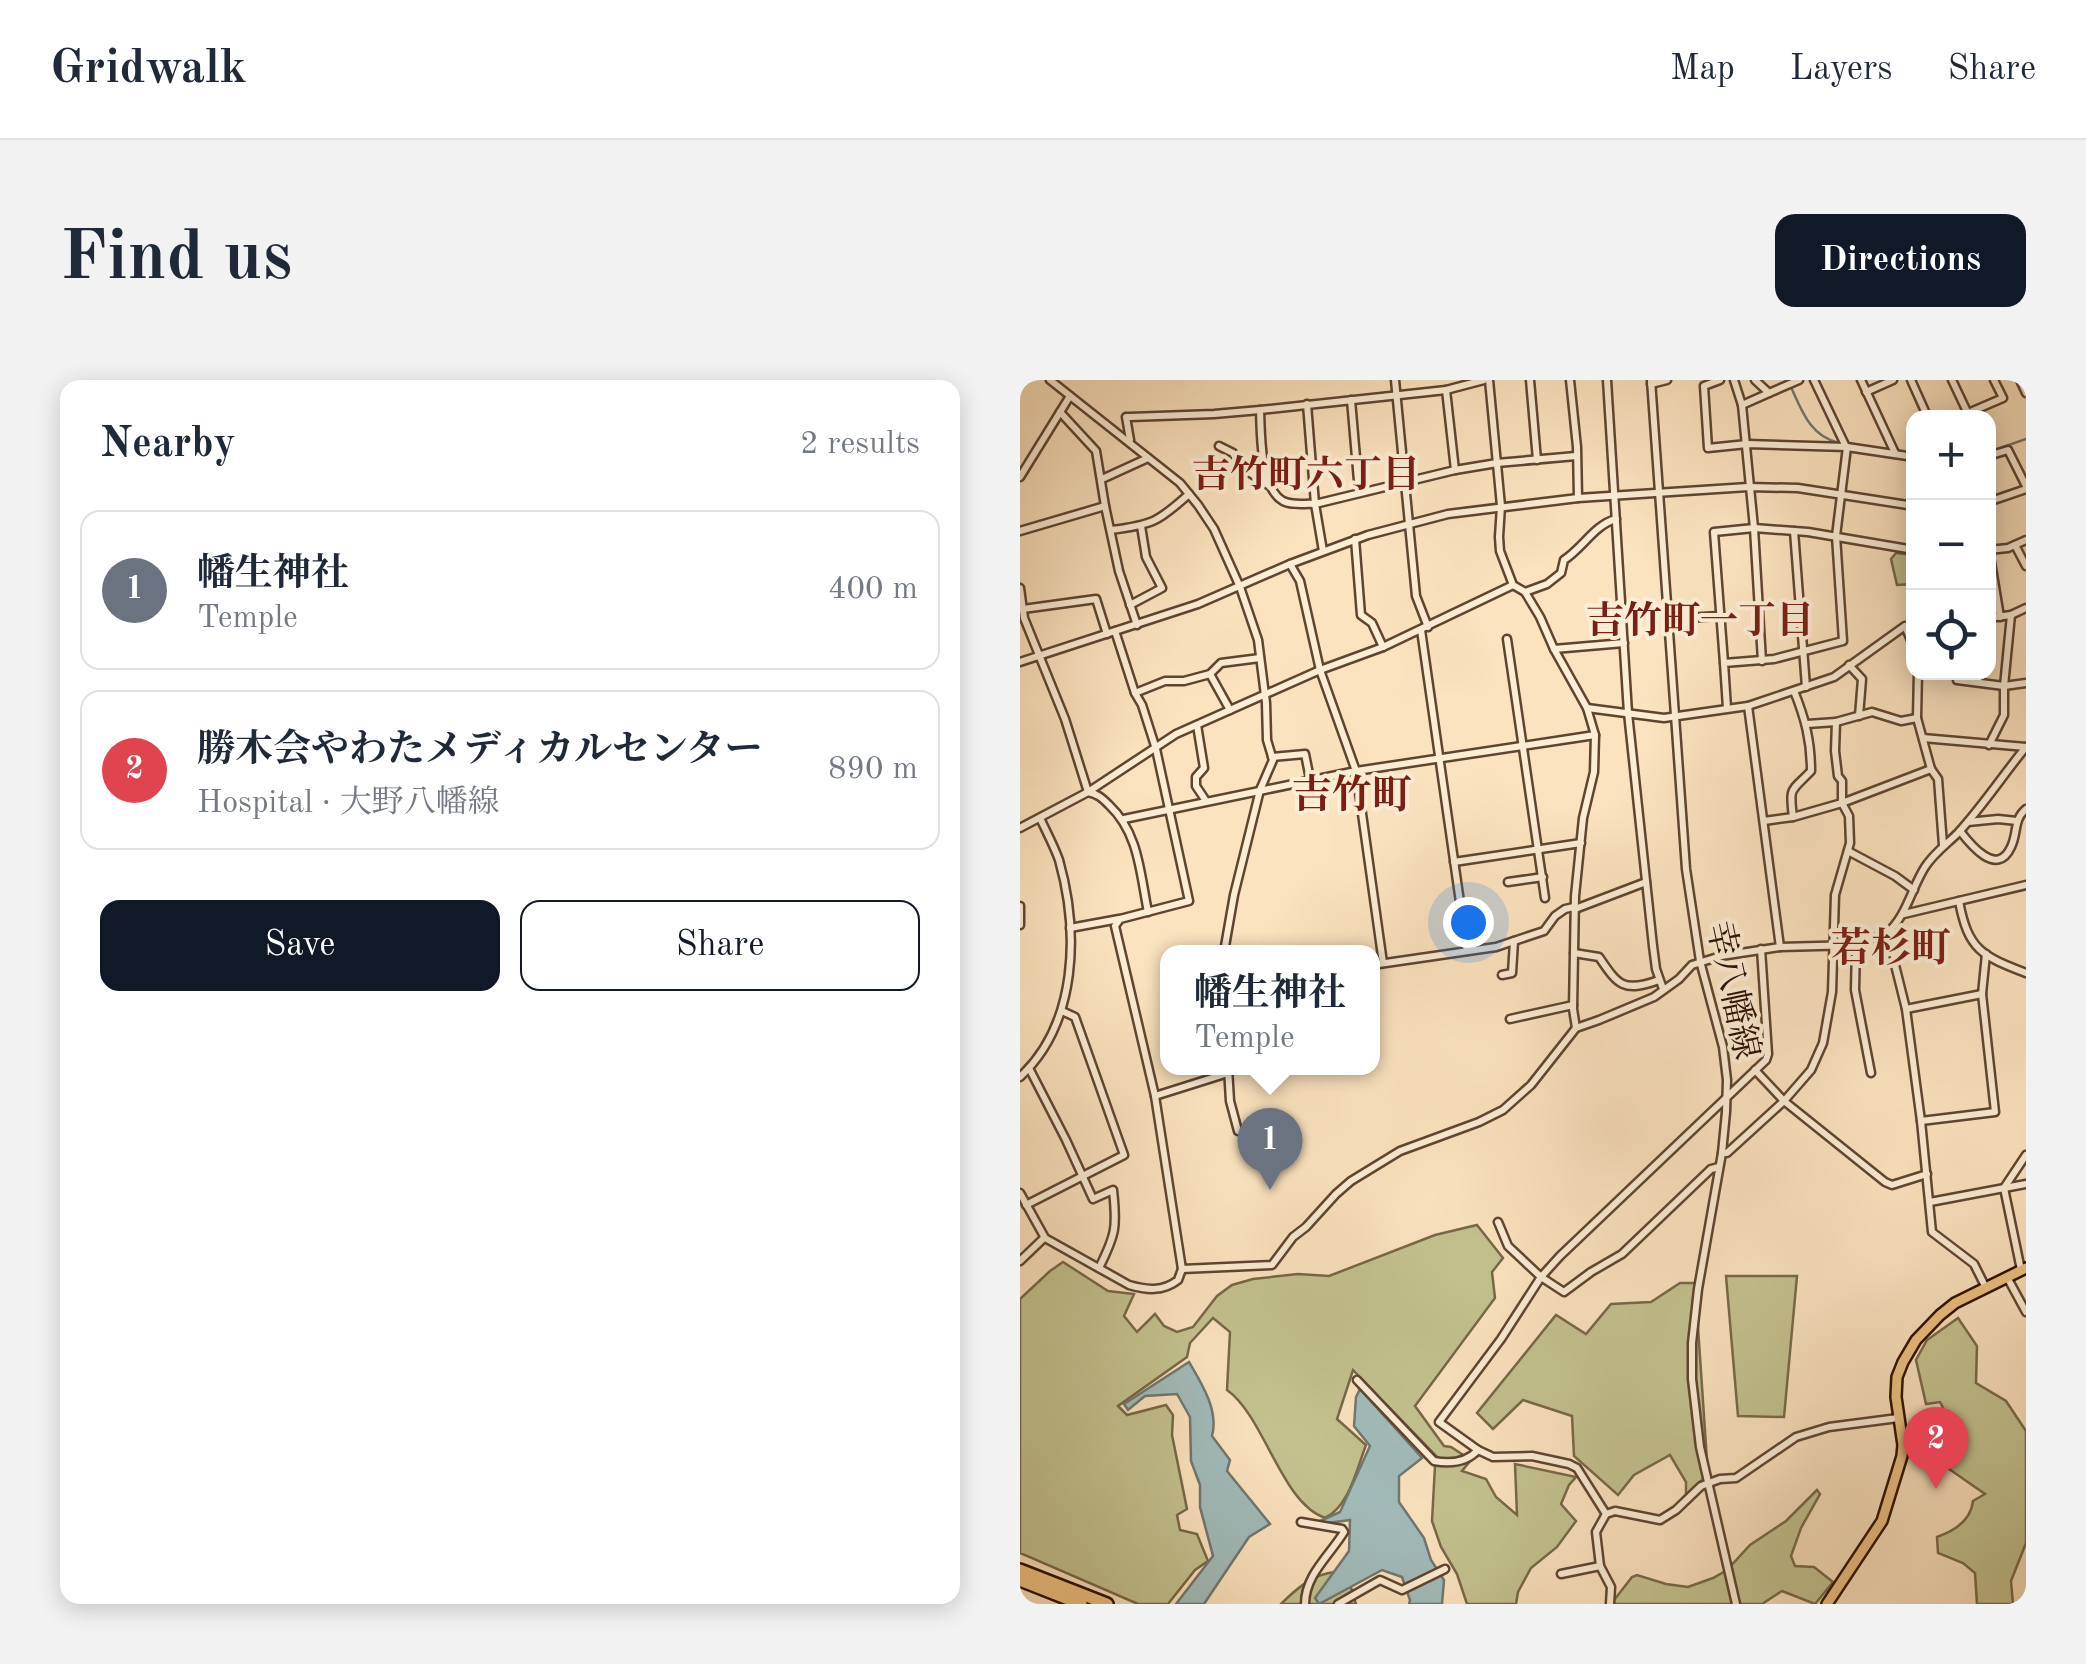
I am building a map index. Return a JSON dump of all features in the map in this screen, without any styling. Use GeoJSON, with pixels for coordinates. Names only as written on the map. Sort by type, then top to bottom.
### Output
{"type":"FeatureCollection","features":[{"type":"Feature","properties":{"kind":"highway"},"geometry":{"type":"LineString","coordinates":[[1020,1570],[1107,1604]]}},
{"type":"Feature","properties":{"kind":"highway"},"geometry":{"type":"LineString","coordinates":[[1020,1580],[1081,1604]]}},
{"type":"Feature","properties":{"kind":"main road"},"geometry":{"type":"LineString","coordinates":[[1827,1604],[1887,1508],[1903,1445],[1896,1378],[1916,1340],[1955,1303],[2024,1269]]}},
{"type":"Feature","properties":{"kind":"street"},"geometry":{"type":"LineString","coordinates":[[1050,380],[1180,482],[1214,530],[1258,640],[1266,740],[1272,757],[1260,790],[1225,945]]}},
{"type":"Feature","properties":{"kind":"street"},"geometry":{"type":"LineString","coordinates":[[1395,380],[1416,596],[1425,628],[1467,951]]}},
{"type":"Feature","properties":{"kind":"street"},"geometry":{"type":"LineString","coordinates":[[1130,441],[1126,418],[1260,410],[1446,390],[1486,380],[1501,506],[1500,551],[1513,585],[1525,592],[1540,616],[1587,708],[1595,735],[1594,772],[1583,818],[1574,908],[1576,1028]]}},
{"type":"Feature","properties":{"kind":"street"},"geometry":{"type":"LineString","coordinates":[[1530,380],[1537,460]]}},
{"type":"Feature","properties":{"kind":"street"},"geometry":{"type":"LineString","coordinates":[[1570,380],[1578,498]]}},
{"type":"Feature","properties":{"kind":"street"},"geometry":{"type":"LineString","coordinates":[[1607,380],[1628,713],[1653,946],[1663,989]]}},
{"type":"Feature","properties":{"kind":"street"},"geometry":{"type":"LineString","coordinates":[[1651,382],[1667,380]]}},
{"type":"Feature","properties":{"kind":"street"},"geometry":{"type":"LineString","coordinates":[[1720,380],[1704,386],[1708,448],[1747,444],[1847,448],[1906,455]]}},
{"type":"Feature","properties":{"kind":"street"},"geometry":{"type":"LineString","coordinates":[[1734,380],[1747,444],[1762,660]]}},
{"type":"Feature","properties":{"kind":"street"},"geometry":{"type":"LineString","coordinates":[[1755,380],[1769,393]]}},
{"type":"Feature","properties":{"kind":"street"},"geometry":{"type":"LineString","coordinates":[[1742,405],[1799,380]]}},
{"type":"Feature","properties":{"kind":"street"},"geometry":{"type":"LineString","coordinates":[[1724,663],[1762,660],[1843,641],[1836,536],[1847,448],[1814,380]]}},
{"type":"Feature","properties":{"kind":"street"},"geometry":{"type":"LineString","coordinates":[[1861,380],[1895,454]]}},
{"type":"Feature","properties":{"kind":"street"},"geometry":{"type":"LineString","coordinates":[[1866,392],[1893,380]]}},
{"type":"Feature","properties":{"kind":"street"},"geometry":{"type":"LineString","coordinates":[[1911,380],[1924,410]]}},
{"type":"Feature","properties":{"kind":"street"},"geometry":{"type":"LineString","coordinates":[[1952,380],[1967,410]]}},
{"type":"Feature","properties":{"kind":"street"},"geometry":{"type":"LineString","coordinates":[[1979,410],[2003,398],[1994,380]]}},
{"type":"Feature","properties":{"kind":"street"},"geometry":{"type":"LineString","coordinates":[[2020,380],[2026,391]]}},
{"type":"Feature","properties":{"kind":"street","name":"幸八幡線"},"geometry":{"type":"LineString","coordinates":[[1651,382],[1686,869],[1700,961],[1723,1046],[1727,1096],[1722,1154],[1692,1344],[1695,1415],[1736,1604]]}},
{"type":"Feature","properties":{"kind":"street"},"geometry":{"type":"LineString","coordinates":[[1446,390],[1455,470]]}},
{"type":"Feature","properties":{"kind":"street"},"geometry":{"type":"LineString","coordinates":[[1020,477],[1070,396]]}},
{"type":"Feature","properties":{"kind":"street"},"geometry":{"type":"LineString","coordinates":[[1351,400],[1359,492]]}},
{"type":"Feature","properties":{"kind":"street"},"geometry":{"type":"LineString","coordinates":[[1307,404],[1322,551]]}},
{"type":"Feature","properties":{"kind":"street"},"geometry":{"type":"LineString","coordinates":[[1260,410],[1262,452],[1270,487]]}},
{"type":"Feature","properties":{"kind":"street"},"geometry":{"type":"LineString","coordinates":[[1060,412],[1096,451],[1119,571],[1136,624]]}},
{"type":"Feature","properties":{"kind":"street"},"geometry":{"type":"LineString","coordinates":[[1219,446],[1288,504],[1316,504],[1497,463],[1576,456]]}},
{"type":"Feature","properties":{"kind":"street"},"geometry":{"type":"LineString","coordinates":[[1993,500],[2026,487],[2008,450],[1996,454]]}},
{"type":"Feature","properties":{"kind":"street"},"geometry":{"type":"LineString","coordinates":[[1102,479],[1148,458]]}},
{"type":"Feature","properties":{"kind":"street"},"geometry":{"type":"LineString","coordinates":[[1020,662],[1198,604],[1322,551],[1448,514],[1578,498],[1748,487],[1798,488],[1906,505]]}},
{"type":"Feature","properties":{"kind":"street"},"geometry":{"type":"LineString","coordinates":[[1110,530],[1142,526],[1163,518],[1189,494]]}},
{"type":"Feature","properties":{"kind":"street"},"geometry":{"type":"LineString","coordinates":[[1020,531],[1104,506]]}},
{"type":"Feature","properties":{"kind":"street"},"geometry":{"type":"LineString","coordinates":[[1525,592],[1561,573],[1564,560],[1604,522],[1616,519]]}},
{"type":"Feature","properties":{"kind":"street"},"geometry":{"type":"LineString","coordinates":[[1130,606],[1162,588],[1146,557],[1142,526]]}},
{"type":"Feature","properties":{"kind":"street"},"geometry":{"type":"LineString","coordinates":[[1727,708],[1714,532],[1754,528],[1794,531],[1906,549]]}},
{"type":"Feature","properties":{"kind":"street"},"geometry":{"type":"LineString","coordinates":[[1794,531],[1806,687]]}},
{"type":"Feature","properties":{"kind":"street"},"geometry":{"type":"LineString","coordinates":[[1355,540],[1361,614],[1372,624],[1383,647]]}},
{"type":"Feature","properties":{"kind":"street"},"geometry":{"type":"LineString","coordinates":[[1996,549],[2026,540]]}},
{"type":"Feature","properties":{"kind":"street"},"geometry":{"type":"LineString","coordinates":[[2015,545],[2026,566]]}},
{"type":"Feature","properties":{"kind":"street"},"geometry":{"type":"LineString","coordinates":[[1290,564],[1300,581],[1320,670],[1356,771],[1383,963]]}},
{"type":"Feature","properties":{"kind":"street"},"geometry":{"type":"LineString","coordinates":[[1020,828],[1088,792],[1176,734],[1320,670],[1383,647],[1513,585]]}},
{"type":"Feature","properties":{"kind":"street"},"geometry":{"type":"LineString","coordinates":[[1020,588],[1023,608],[1066,719],[1088,792]]}},
{"type":"Feature","properties":{"kind":"street"},"geometry":{"type":"LineString","coordinates":[[1996,590],[2000,617]]}},
{"type":"Feature","properties":{"kind":"street"},"geometry":{"type":"LineString","coordinates":[[1023,608],[1096,600],[1142,706],[1156,749],[1189,902],[1070,928]]}},
{"type":"Feature","properties":{"kind":"street"},"geometry":{"type":"LineString","coordinates":[[1996,617],[2025,609]]}},
{"type":"Feature","properties":{"kind":"street"},"geometry":{"type":"LineString","coordinates":[[1668,619],[1720,616]]}},
{"type":"Feature","properties":{"kind":"street"},"geometry":{"type":"LineString","coordinates":[[1989,745],[2004,714],[2010,616]]}},
{"type":"Feature","properties":{"kind":"street"},"geometry":{"type":"LineString","coordinates":[[1587,708],[1664,718],[1748,706],[1834,677],[1906,627]]}},
{"type":"Feature","properties":{"kind":"street"},"geometry":{"type":"LineString","coordinates":[[1506,639],[1545,898]]}},
{"type":"Feature","properties":{"kind":"street"},"geometry":{"type":"LineString","coordinates":[[1554,649],[1624,643]]}},
{"type":"Feature","properties":{"kind":"street"},"geometry":{"type":"LineString","coordinates":[[1135,693],[1165,681],[1210,674],[1220,663],[1260,658]]}},
{"type":"Feature","properties":{"kind":"street"},"geometry":{"type":"LineString","coordinates":[[1849,665],[1862,679],[1860,716]]}},
{"type":"Feature","properties":{"kind":"street"},"geometry":{"type":"LineString","coordinates":[[1210,674],[1230,710]]}},
{"type":"Feature","properties":{"kind":"street"},"geometry":{"type":"LineString","coordinates":[[1918,680],[1917,718],[1931,768],[1938,779],[1944,846]]}},
{"type":"Feature","properties":{"kind":"street"},"geometry":{"type":"LineString","coordinates":[[1957,680],[2004,686],[2026,683]]}},
{"type":"Feature","properties":{"kind":"street"},"geometry":{"type":"LineString","coordinates":[[1793,817],[1790,796],[1794,785],[1811,771],[1808,724],[1794,691]]}},
{"type":"Feature","properties":{"kind":"street"},"geometry":{"type":"LineString","coordinates":[[1748,706],[1780,947]]}},
{"type":"Feature","properties":{"kind":"street"},"geometry":{"type":"LineString","coordinates":[[1808,724],[1836,722],[1872,712],[1901,721],[1917,718]]}},
{"type":"Feature","properties":{"kind":"street"},"geometry":{"type":"LineString","coordinates":[[1722,1154],[1784,1101],[1811,1070],[1824,1042],[1832,992],[1835,894],[1848,851],[1850,828],[1838,776],[1836,722]]}},
{"type":"Feature","properties":{"kind":"street"},"geometry":{"type":"LineString","coordinates":[[1197,725],[1204,768],[1196,777],[1196,786],[1206,801]]}},
{"type":"Feature","properties":{"kind":"street"},"geometry":{"type":"LineString","coordinates":[[1124,818],[1310,779],[1595,735]]}},
{"type":"Feature","properties":{"kind":"street"},"geometry":{"type":"LineString","coordinates":[[1922,738],[2026,747]]}},
{"type":"Feature","properties":{"kind":"street"},"geometry":{"type":"LineString","coordinates":[[1182,1269],[1272,1265],[1293,1237],[1351,1181],[1400,1151],[1479,1122],[1513,1102],[1576,1028],[1654,997],[1692,964],[1780,947],[1856,944],[1880,938],[1891,931],[1902,914],[1925,868],[1960,831],[2026,747]]}},
{"type":"Feature","properties":{"kind":"street"},"geometry":{"type":"LineString","coordinates":[[1272,757],[1305,754],[1310,779]]}},
{"type":"Feature","properties":{"kind":"street"},"geometry":{"type":"LineString","coordinates":[[1764,821],[1842,802],[1931,768]]}},
{"type":"Feature","properties":{"kind":"street"},"geometry":{"type":"LineString","coordinates":[[1088,792],[1096,794],[1124,818],[1134,843],[1148,912]]}},
{"type":"Feature","properties":{"kind":"street"},"geometry":{"type":"LineString","coordinates":[[1960,831],[1981,855],[1998,858],[2012,846],[2016,821],[2026,809]]}},
{"type":"Feature","properties":{"kind":"street"},"geometry":{"type":"LineString","coordinates":[[1020,1076],[1048,1042],[1062,1012],[1071,959],[1070,911],[1058,858],[1040,818]]}},
{"type":"Feature","properties":{"kind":"street"},"geometry":{"type":"LineString","coordinates":[[1966,822],[1998,818],[2016,821]]}},
{"type":"Feature","properties":{"kind":"street"},"geometry":{"type":"LineString","coordinates":[[1454,862],[1580,843]]}},
{"type":"Feature","properties":{"kind":"street"},"geometry":{"type":"LineString","coordinates":[[1848,851],[1914,890]]}},
{"type":"Feature","properties":{"kind":"street"},"geometry":{"type":"LineString","coordinates":[[1508,882],[1542,877]]}},
{"type":"Feature","properties":{"kind":"street"},"geometry":{"type":"LineString","coordinates":[[1380,964],[1482,950],[1514,941],[1544,931],[1565,909],[1646,882]]}},
{"type":"Feature","properties":{"kind":"street"},"geometry":{"type":"LineString","coordinates":[[1902,914],[2026,885]]}},
{"type":"Feature","properties":{"kind":"street"},"geometry":{"type":"LineString","coordinates":[[1960,901],[1969,938],[1986,954],[2026,973]]}},
{"type":"Feature","properties":{"kind":"street"},"geometry":{"type":"LineString","coordinates":[[1020,906],[1020,925]]}},
{"type":"Feature","properties":{"kind":"street"},"geometry":{"type":"LineString","coordinates":[[1020,1193],[1045,1238],[1129,1285],[1152,1289],[1175,1284],[1182,1269],[1155,1096],[1115,926],[1120,919]]}},
{"type":"Feature","properties":{"kind":"street"},"geometry":{"type":"LineString","coordinates":[[1891,931],[1922,1120],[1932,1232],[1974,1264],[1986,1289]]}},
{"type":"Feature","properties":{"kind":"street"},"geometry":{"type":"LineString","coordinates":[[1502,975],[1512,973],[1514,941]]}},
{"type":"Feature","properties":{"kind":"street"},"geometry":{"type":"LineString","coordinates":[[1856,944],[1855,990],[1871,1072]]}},
{"type":"Feature","properties":{"kind":"street"},"geometry":{"type":"LineString","coordinates":[[1606,1514],[1577,1468],[1532,1456],[1493,1457],[1439,1422],[1560,1256],[1766,1060],[1761,950]]}},
{"type":"Feature","properties":{"kind":"street"},"geometry":{"type":"LineString","coordinates":[[1574,953],[1600,956],[1610,974],[1623,985],[1659,980]]}},
{"type":"Feature","properties":{"kind":"street"},"geometry":{"type":"LineString","coordinates":[[1922,1120],[1995,1112],[1982,994],[1986,954]]}},
{"type":"Feature","properties":{"kind":"street"},"geometry":{"type":"LineString","coordinates":[[1906,1009],[1982,994]]}},
{"type":"Feature","properties":{"kind":"street"},"geometry":{"type":"LineString","coordinates":[[1510,1018],[1573,1005]]}},
{"type":"Feature","properties":{"kind":"street"},"geometry":{"type":"LineString","coordinates":[[1026,1204],[1124,1155],[1076,1017],[1062,1012]]}},
{"type":"Feature","properties":{"kind":"street"},"geometry":{"type":"LineString","coordinates":[[1029,1068],[1093,1200],[1113,1190],[1114,1238],[1099,1268]]}},
{"type":"Feature","properties":{"kind":"street"},"geometry":{"type":"LineString","coordinates":[[1756,1070],[1784,1101],[1885,1182],[1892,1185],[1927,1174]]}},
{"type":"Feature","properties":{"kind":"street"},"geometry":{"type":"LineString","coordinates":[[1155,1096],[1214,1075]]}},
{"type":"Feature","properties":{"kind":"street"},"geometry":{"type":"LineString","coordinates":[[1228,1075],[1238,1131]]}},
{"type":"Feature","properties":{"kind":"street"},"geometry":{"type":"LineString","coordinates":[[2024,1269],[2004,1188],[2026,1155]]}},
{"type":"Feature","properties":{"kind":"street"},"geometry":{"type":"LineString","coordinates":[[1498,1222],[1508,1246],[1564,1292],[1622,1254],[1711,1169],[1719,1168]]}},
{"type":"Feature","properties":{"kind":"street"},"geometry":{"type":"LineString","coordinates":[[1930,1202],[2026,1184]]}},
{"type":"Feature","properties":{"kind":"street"},"geometry":{"type":"LineString","coordinates":[[1020,1246],[1023,1257],[1045,1238]]}},
{"type":"Feature","properties":{"kind":"street"},"geometry":{"type":"LineString","coordinates":[[2007,1277],[2026,1312]]}},
{"type":"Feature","properties":{"kind":"street"},"geometry":{"type":"LineString","coordinates":[[1357,1380],[1434,1461],[1466,1460],[1478,1450]]}},
{"type":"Feature","properties":{"kind":"street"},"geometry":{"type":"LineString","coordinates":[[1610,1604],[1611,1587],[1600,1566],[1596,1532],[1606,1514],[1616,1511],[1660,1520],[1707,1482],[1736,1478],[1779,1447],[1810,1431],[1898,1418]]}},
{"type":"Feature","properties":{"kind":"street"},"geometry":{"type":"LineString","coordinates":[[1301,1522],[1344,1532],[1314,1574],[1305,1593],[1305,1604]]}},
{"type":"Feature","properties":{"kind":"street"},"geometry":{"type":"LineString","coordinates":[[1561,1574],[1600,1566]]}},
{"type":"Feature","properties":{"kind":"street"},"geometry":{"type":"LineString","coordinates":[[1338,1604],[1380,1580],[1402,1590],[1443,1570]]}},
{"type":"Feature","properties":{"kind":"shaded area"},"geometry":{"type":"Polygon","coordinates":[[[1896,553],[1906,554],[1906,584],[1897,585],[1891,559],[1896,553]]]}},
{"type":"Feature","properties":{"kind":"shaded area"},"geometry":{"type":"Polygon","coordinates":[[[1477,1225],[1503,1258],[1492,1272],[1495,1298],[1415,1406],[1444,1446],[1471,1460],[1462,1471],[1486,1479],[1496,1497],[1517,1515],[1515,1464],[1576,1477],[1561,1504],[1576,1521],[1557,1547],[1531,1568],[1516,1604],[1467,1604],[1432,1521],[1435,1466],[1439,1459],[1353,1370],[1337,1419],[1366,1445],[1351,1486],[1333,1513],[1325,1518],[1310,1509],[1285,1478],[1252,1419],[1227,1390],[1230,1332],[1213,1318],[1190,1343],[1187,1357],[1118,1406],[1127,1415],[1166,1405],[1173,1415],[1172,1435],[1187,1509],[1177,1515],[1180,1530],[1197,1534],[1208,1561],[1195,1570],[1168,1604],[1138,1604],[1020,1553],[1020,1299],[1050,1271],[1063,1262],[1108,1291],[1134,1294],[1124,1316],[1137,1332],[1155,1314],[1164,1326],[1177,1332],[1193,1327],[1217,1296],[1232,1285],[1298,1274],[1329,1276],[1435,1235],[1477,1225]]]}},
{"type":"Feature","properties":{"kind":"shaded area"},"geometry":{"type":"Polygon","coordinates":[[[1726,1276],[1797,1276],[1784,1417],[1738,1416],[1726,1276]]]}},
{"type":"Feature","properties":{"kind":"shaded area"},"geometry":{"type":"Polygon","coordinates":[[[1680,1283],[1695,1283],[1708,1475],[1686,1495],[1686,1482],[1670,1455],[1634,1475],[1618,1495],[1574,1456],[1572,1416],[1523,1400],[1493,1429],[1477,1413],[1556,1315],[1586,1334],[1611,1304],[1651,1302],[1680,1283]]]}},
{"type":"Feature","properties":{"kind":"shaded area"},"geometry":{"type":"Polygon","coordinates":[[[1958,1318],[1977,1346],[1976,1383],[2006,1401],[2026,1431],[2026,1543],[2011,1581],[2013,1604],[1977,1604],[1975,1573],[1963,1563],[1938,1553],[1937,1537],[1961,1524],[1973,1501],[1985,1494],[1949,1469],[1955,1460],[1947,1447],[1958,1443],[1959,1429],[1940,1402],[1926,1404],[1916,1360],[1927,1340],[1958,1318]]]}},
{"type":"Feature","properties":{"kind":"shaded area"},"geometry":{"type":"Polygon","coordinates":[[[1817,1490],[1820,1494],[1791,1556],[1795,1566],[1814,1567],[1833,1582],[1815,1604],[1782,1591],[1762,1604],[1611,1604],[1637,1575],[1688,1587],[1713,1578],[1727,1570],[1750,1545],[1786,1521],[1817,1490]]]}},
{"type":"Feature","properties":{"kind":"shaded area"},"geometry":{"type":"Polygon","coordinates":[[[1335,1572],[1349,1581],[1356,1604],[1281,1604],[1312,1579],[1335,1572]]]}},
{"type":"Feature","properties":{"kind":"water"},"geometry":{"type":"Polygon","coordinates":[[[1189,1362],[1211,1407],[1212,1436],[1230,1460],[1227,1471],[1270,1524],[1249,1537],[1204,1604],[1176,1604],[1213,1556],[1200,1507],[1200,1485],[1191,1461],[1190,1417],[1177,1394],[1145,1396],[1128,1410],[1124,1404],[1189,1362]]]}},
{"type":"Feature","properties":{"kind":"water"},"geometry":{"type":"Polygon","coordinates":[[[1360,1389],[1422,1458],[1399,1476],[1399,1502],[1424,1538],[1431,1560],[1444,1580],[1442,1604],[1409,1604],[1402,1577],[1382,1570],[1319,1604],[1315,1598],[1349,1551],[1350,1520],[1321,1524],[1320,1521],[1340,1512],[1370,1446],[1354,1426],[1360,1389]]]}},
{"type":"Feature","properties":{"kind":"waterway"},"geometry":{"type":"LineString","coordinates":[[1791,387],[1814,429],[1839,443]]}},
{"type":"Feature","properties":{"kind":"waterway"},"geometry":{"type":"LineString","coordinates":[[1996,450],[2026,439]]}},
{"type":"Feature","properties":{"kind":"place","name":"幡生神社"},"geometry":{"type":"Point","coordinates":[1270,1190]}},
{"type":"Feature","properties":{"kind":"place","name":"勝木会やわたメディカルセンター"},"geometry":{"type":"Point","coordinates":[1936,1489]}},
{"type":"Feature","properties":{"kind":"district","name":"吉竹町六丁目"},"geometry":{"type":"Point","coordinates":[1306,474]}},
{"type":"Feature","properties":{"kind":"district","name":"吉竹町一丁目"},"geometry":{"type":"Point","coordinates":[1700,620]}},
{"type":"Feature","properties":{"kind":"district","name":"吉竹町"},"geometry":{"type":"Point","coordinates":[1352,794]}},
{"type":"Feature","properties":{"kind":"district","name":"若杉町"},"geometry":{"type":"Point","coordinates":[1891,947]}}]}
